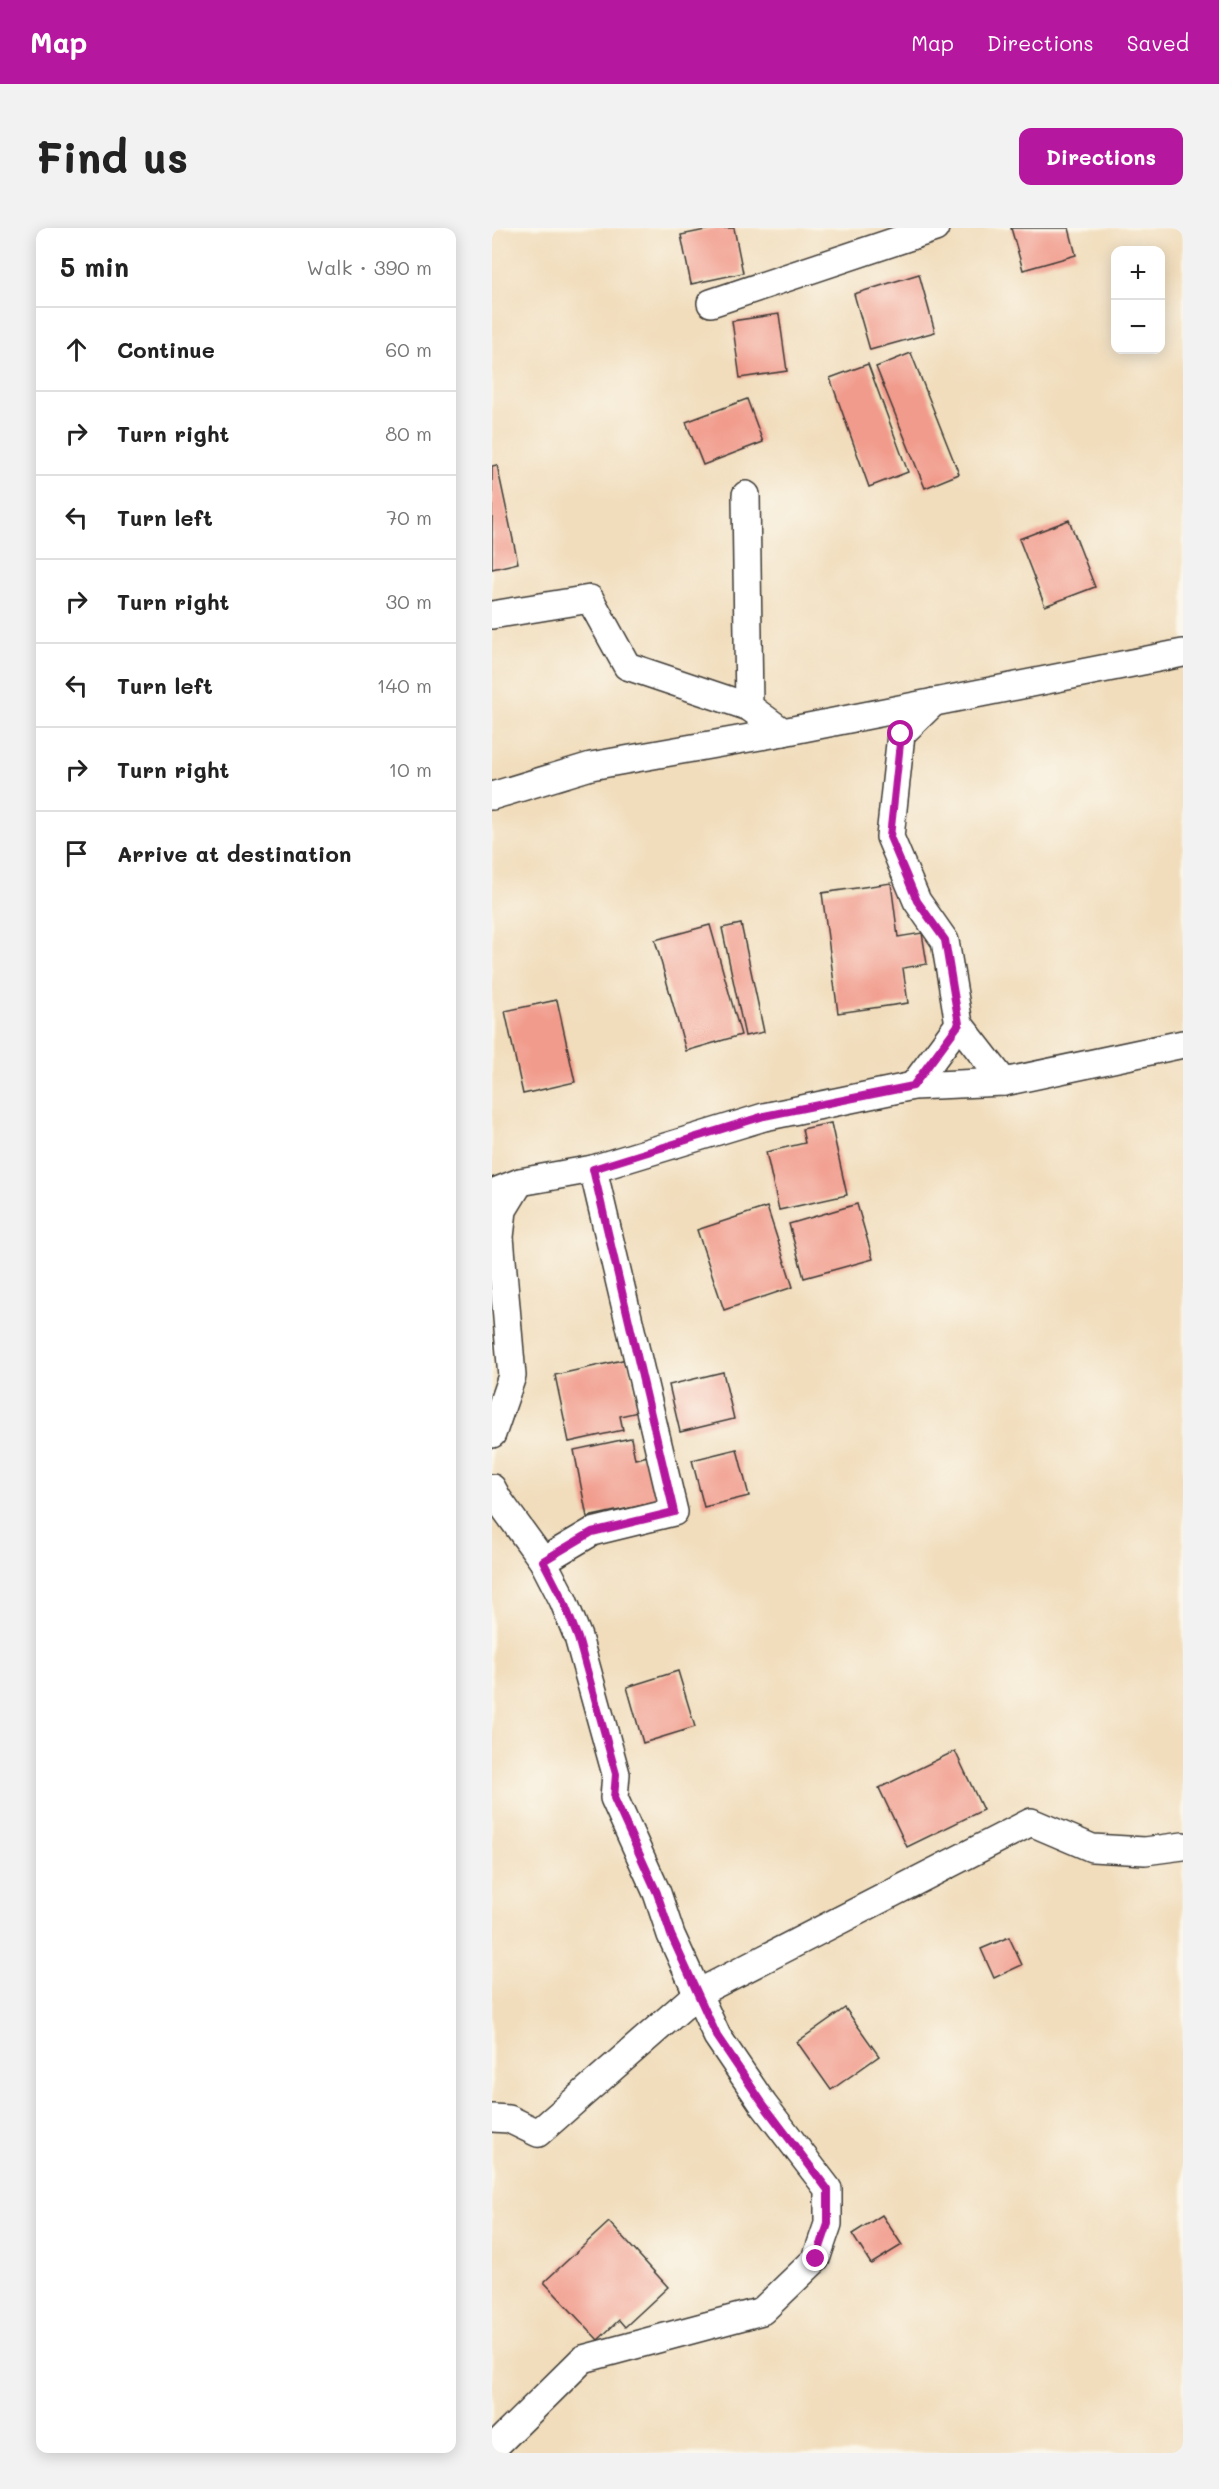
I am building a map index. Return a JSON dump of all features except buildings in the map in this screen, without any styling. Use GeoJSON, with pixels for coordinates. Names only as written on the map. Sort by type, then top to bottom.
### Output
{"type":"FeatureCollection","features":[{"type":"Feature","properties":{"kind":"street"},"geometry":{"type":"LineString","coordinates":[[711,303],[935,228]]}},
{"type":"Feature","properties":{"kind":"street"},"geometry":{"type":"LineString","coordinates":[[746,495],[749,707]]}},
{"type":"Feature","properties":{"kind":"street"},"geometry":{"type":"LineString","coordinates":[[492,615],[590,599],[627,666],[749,707],[783,732]]}},
{"type":"Feature","properties":{"kind":"street"},"geometry":{"type":"LineString","coordinates":[[492,796],[591,766],[783,732],[1183,653]]}},
{"type":"Feature","properties":{"kind":"street"},"geometry":{"type":"LineString","coordinates":[[934,702],[901,734],[890,837],[917,901],[945,940],[959,1024],[1004,1082]]}},
{"type":"Feature","properties":{"kind":"street"},"geometry":{"type":"LineString","coordinates":[[913,1086],[959,1024]]}},
{"type":"Feature","properties":{"kind":"street"},"geometry":{"type":"LineString","coordinates":[[492,1193],[520,1182],[593,1169],[764,1116],[913,1086],[1004,1082],[1183,1044]]}},
{"type":"Feature","properties":{"kind":"street"},"geometry":{"type":"LineString","coordinates":[[543,1561],[592,1532],[674,1512],[593,1169]]}},
{"type":"Feature","properties":{"kind":"street"},"geometry":{"type":"LineString","coordinates":[[492,1434],[512,1376],[500,1237],[503,1210],[520,1182]]}},
{"type":"Feature","properties":{"kind":"street"},"geometry":{"type":"LineString","coordinates":[[492,1488],[543,1561],[563,1600],[578,1638],[616,1774],[614,1798],[657,1893],[671,1935],[717,2036],[763,2104],[828,2190],[828,2224],[816,2259],[762,2311],[583,2359],[492,2449]]}},
{"type":"Feature","properties":{"kind":"street"},"geometry":{"type":"LineString","coordinates":[[492,2118],[508,2119],[538,2133],[698,1993],[1031,1822],[1092,1848],[1145,1851],[1183,1846]]}},
{"type":"Feature","properties":{"kind":"route"},"geometry":{"type":"LineString","coordinates":[[816,2259],[828,2224],[828,2190],[763,2104],[717,2036],[671,1935],[657,1893],[614,1798],[616,1774],[578,1638],[563,1600],[543,1561],[592,1532],[674,1512],[593,1169],[764,1116],[913,1086],[959,1024],[945,940],[917,901],[890,837],[901,734]]}}]}
